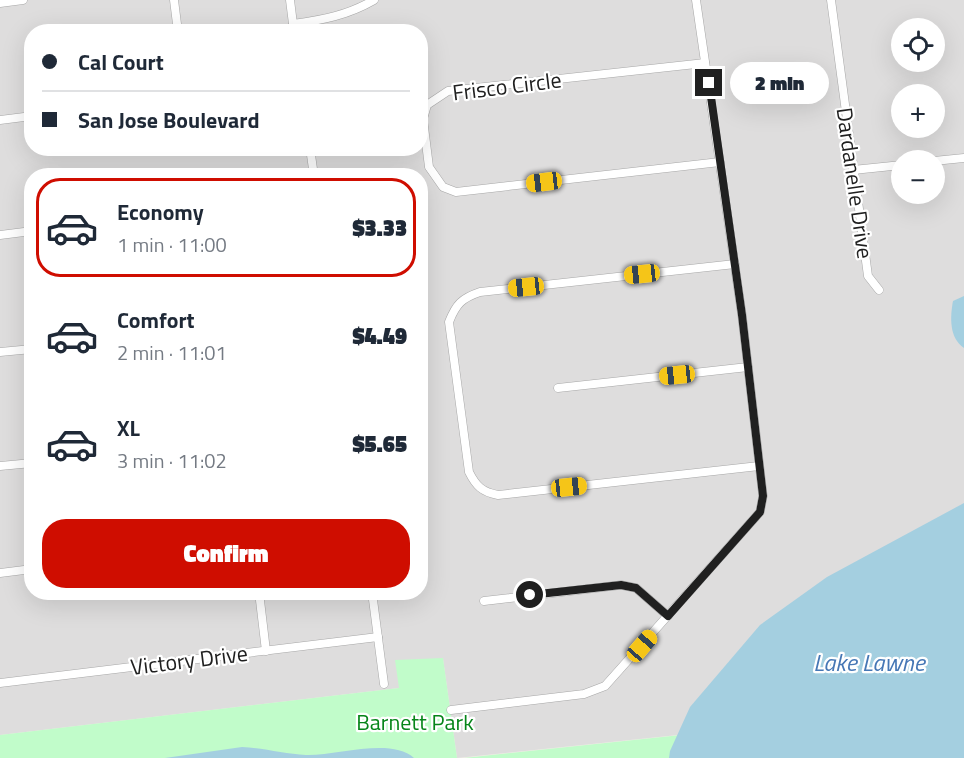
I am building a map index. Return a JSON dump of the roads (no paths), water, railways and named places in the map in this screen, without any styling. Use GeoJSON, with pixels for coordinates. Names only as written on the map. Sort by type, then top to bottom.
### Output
{"type":"FeatureCollection","features":[{"type":"Feature","properties":{"kind":"street"},"geometry":{"type":"LineString","coordinates":[[0,3],[23,0]]}},
{"type":"Feature","properties":{"kind":"street"},"geometry":{"type":"LineString","coordinates":[[174,0],[177,24]]}},
{"type":"Feature","properties":{"kind":"street"},"geometry":{"type":"LineString","coordinates":[[290,0],[293,24]]}},
{"type":"Feature","properties":{"kind":"street"},"geometry":{"type":"LineString","coordinates":[[310,24],[357,10],[374,0]]}},
{"type":"Feature","properties":{"kind":"street"},"geometry":{"type":"LineString","coordinates":[[451,710],[596,690],[616,676],[760,512],[763,496],[748,367],[696,0]]}},
{"type":"Feature","properties":{"kind":"street","name":"Dardanelle Drive"},"geometry":{"type":"LineString","coordinates":[[831,0],[868,276],[879,290]]}},
{"type":"Feature","properties":{"kind":"street","name":"Frisco Circle"},"geometry":{"type":"LineString","coordinates":[[428,104],[448,91],[705,63]]}},
{"type":"Feature","properties":{"kind":"street"},"geometry":{"type":"LineString","coordinates":[[0,120],[24,117]]}},
{"type":"Feature","properties":{"kind":"street","name":"Frisco Circle"},"geometry":{"type":"LineString","coordinates":[[428,156],[429,167],[443,187],[456,192],[720,162]]}},
{"type":"Feature","properties":{"kind":"street"},"geometry":{"type":"LineString","coordinates":[[945,160],[964,158]]}},
{"type":"Feature","properties":{"kind":"street"},"geometry":{"type":"LineString","coordinates":[[853,170],[891,166]]}},
{"type":"Feature","properties":{"kind":"street"},"geometry":{"type":"LineString","coordinates":[[0,235],[24,232]]}},
{"type":"Feature","properties":{"kind":"street"},"geometry":{"type":"LineString","coordinates":[[735,264],[480,292],[464,297],[454,307],[449,322],[469,472],[475,484],[484,492],[498,495],[759,466]]}},
{"type":"Feature","properties":{"kind":"street"},"geometry":{"type":"LineString","coordinates":[[0,352],[24,350]]}},
{"type":"Feature","properties":{"kind":"street"},"geometry":{"type":"LineString","coordinates":[[558,388],[748,367]]}},
{"type":"Feature","properties":{"kind":"street"},"geometry":{"type":"LineString","coordinates":[[0,466],[24,463]]}},
{"type":"Feature","properties":{"kind":"street"},"geometry":{"type":"LineString","coordinates":[[0,573],[24,570]]}},
{"type":"Feature","properties":{"kind":"street"},"geometry":{"type":"LineString","coordinates":[[484,600],[621,585],[636,588],[668,616]]}},
{"type":"Feature","properties":{"kind":"street"},"geometry":{"type":"LineString","coordinates":[[260,600],[266,651]]}},
{"type":"Feature","properties":{"kind":"street"},"geometry":{"type":"LineString","coordinates":[[373,600],[384,684]]}},
{"type":"Feature","properties":{"kind":"street","name":"Victory Drive"},"geometry":{"type":"LineString","coordinates":[[0,682],[378,637]]}},
{"type":"Feature","properties":{"kind":"water"},"geometry":{"type":"Polygon","coordinates":[[[964,296],[964,348],[953,333],[951,314],[953,301],[964,296]]]}},
{"type":"Feature","properties":{"kind":"water","name":"Lake Lawne"},"geometry":{"type":"Polygon","coordinates":[[[964,503],[964,758],[669,758],[690,707],[760,625],[827,577],[964,503]]]}},
{"type":"Feature","properties":{"kind":"water"},"geometry":{"type":"Polygon","coordinates":[[[242,747],[306,755],[378,748],[404,752],[414,758],[165,758],[242,747]]]}},
{"type":"Feature","properties":{"kind":"park label","name":"Barnett Park"},"geometry":{"type":"Point","coordinates":[415,722]}}]}
